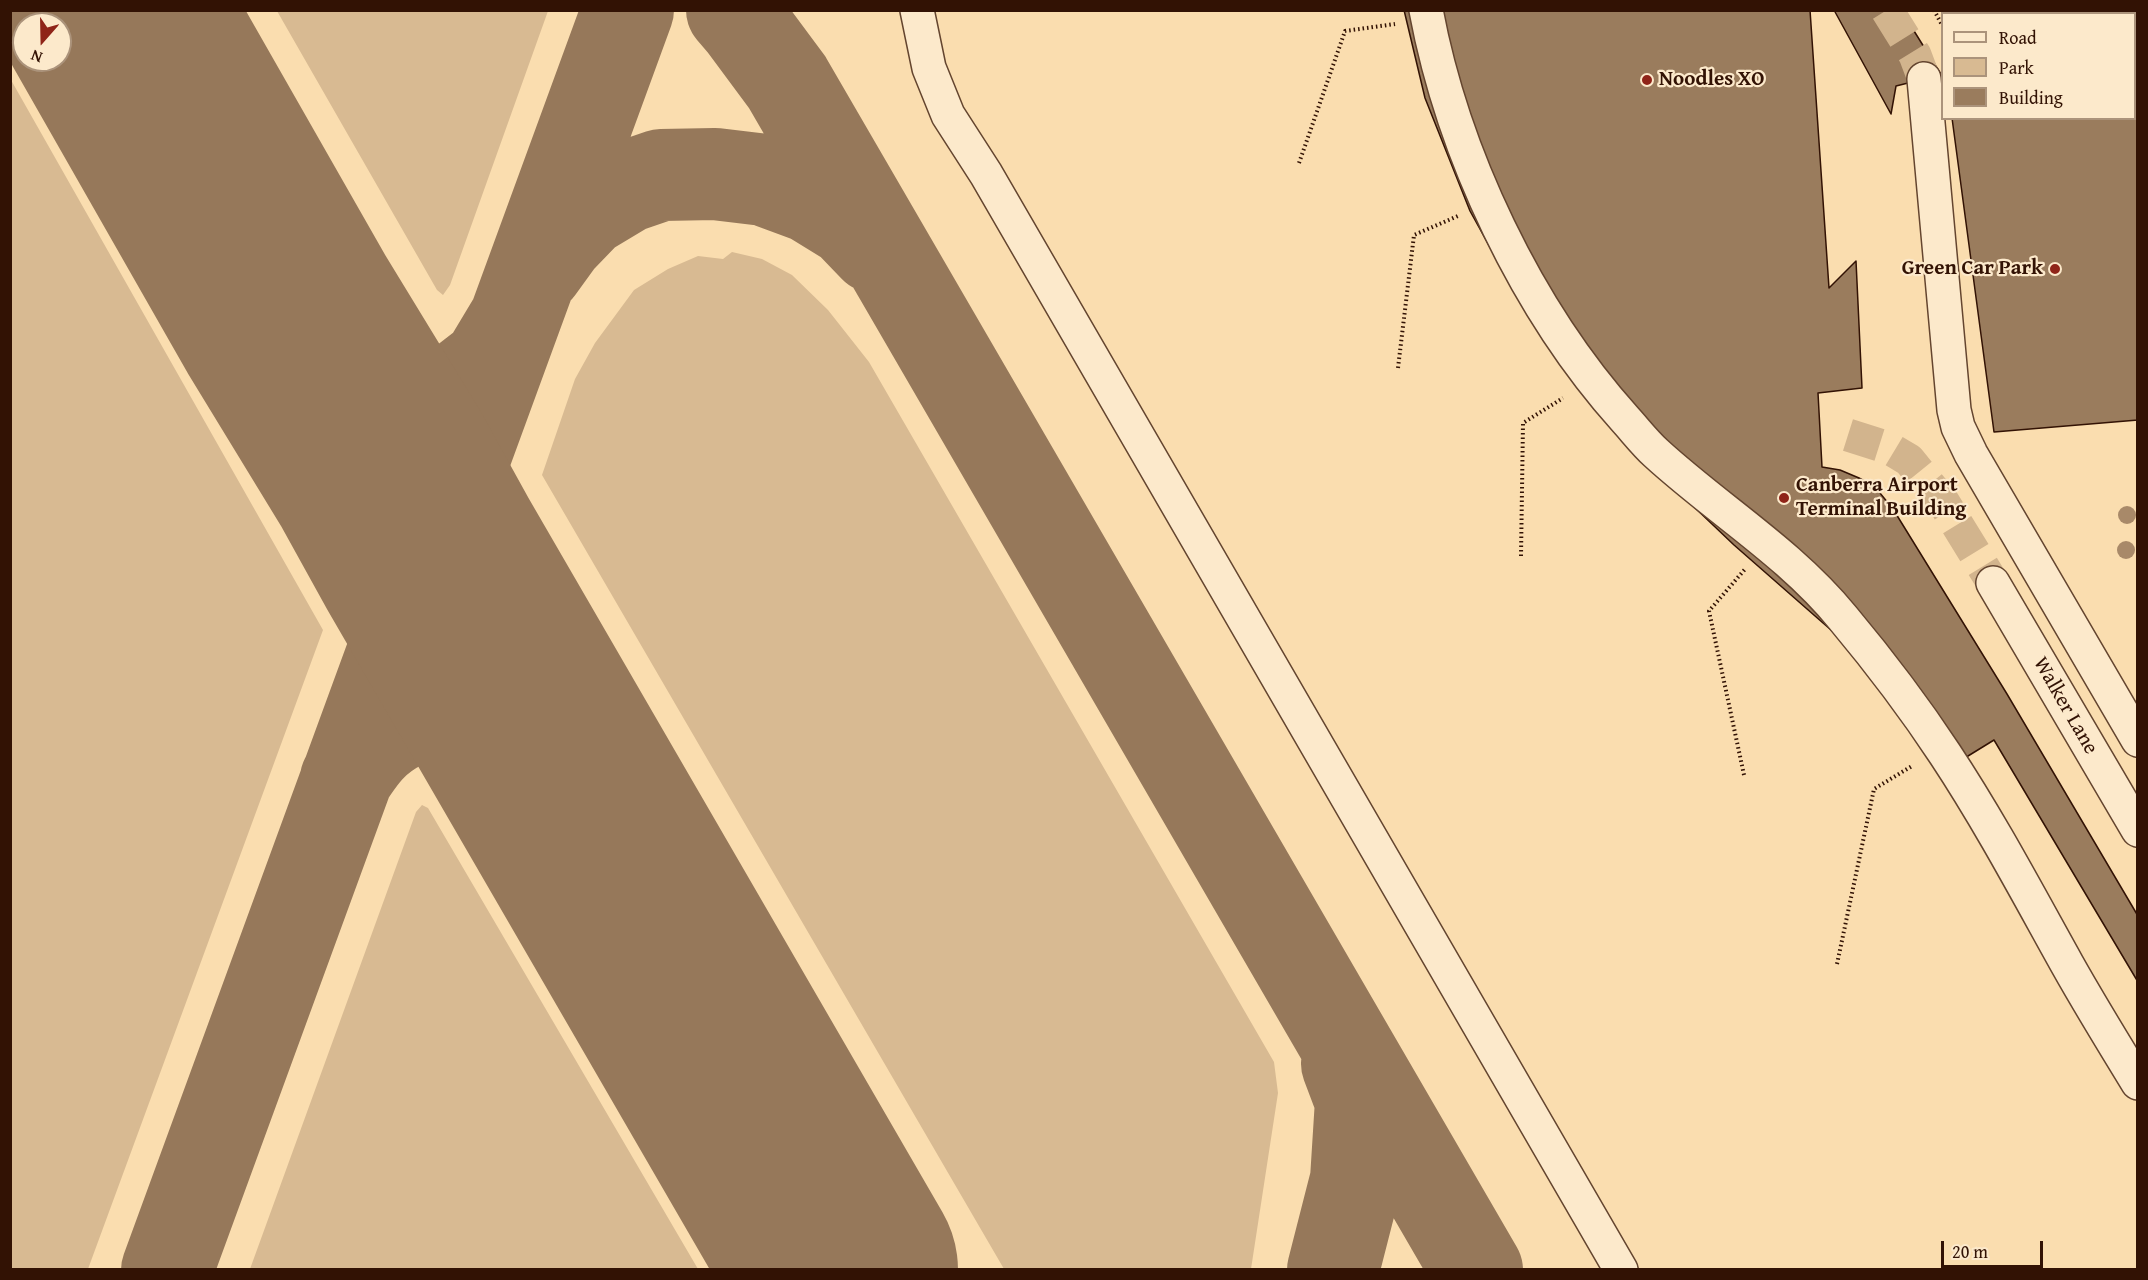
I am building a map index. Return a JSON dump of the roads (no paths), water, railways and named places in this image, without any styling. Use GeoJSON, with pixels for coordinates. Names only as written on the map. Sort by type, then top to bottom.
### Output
{"type":"FeatureCollection","features":[{"type":"Feature","properties":{"kind":"lane"},"geometry":{"type":"LineString","coordinates":[[917,10],[929,68],[948,115],[1015,225],[1621,1269]]}},
{"type":"Feature","properties":{"kind":"lane"},"geometry":{"type":"LineString","coordinates":[[1426,10],[1447,97],[1478,181],[1507,245],[1568,348],[1599,391],[1654,452],[1790,564],[1840,614],[1887,672],[1945,754],[1993,830],[2069,969],[2138,1083]]}},
{"type":"Feature","properties":{"kind":"lane"},"geometry":{"type":"LineString","coordinates":[[1924,79],[1954,410],[1958,427],[1971,454],[2138,740]]}},
{"type":"Feature","properties":{"kind":"lane","name":"Walker Lane"},"geometry":{"type":"LineString","coordinates":[[1993,583],[2138,830]]}},
{"type":"Feature","properties":{"kind":"tunnel"},"geometry":{"type":"LineString","coordinates":[[1887,10],[1915,55],[1924,79]]}},
{"type":"Feature","properties":{"kind":"tunnel"},"geometry":{"type":"LineString","coordinates":[[1848,435],[1889,448],[1909,460],[1944,503],[1993,583]]}},
{"type":"Feature","properties":{"kind":"place","name":"Noodles XO"},"geometry":{"type":"Point","coordinates":[1647,80]}},
{"type":"Feature","properties":{"kind":"place","name":"Green Car Park"},"geometry":{"type":"Point","coordinates":[2055,269]}},
{"type":"Feature","properties":{"kind":"place","name":"Canberra Airport Terminal Building"},"geometry":{"type":"Point","coordinates":[1784,498]}}]}
